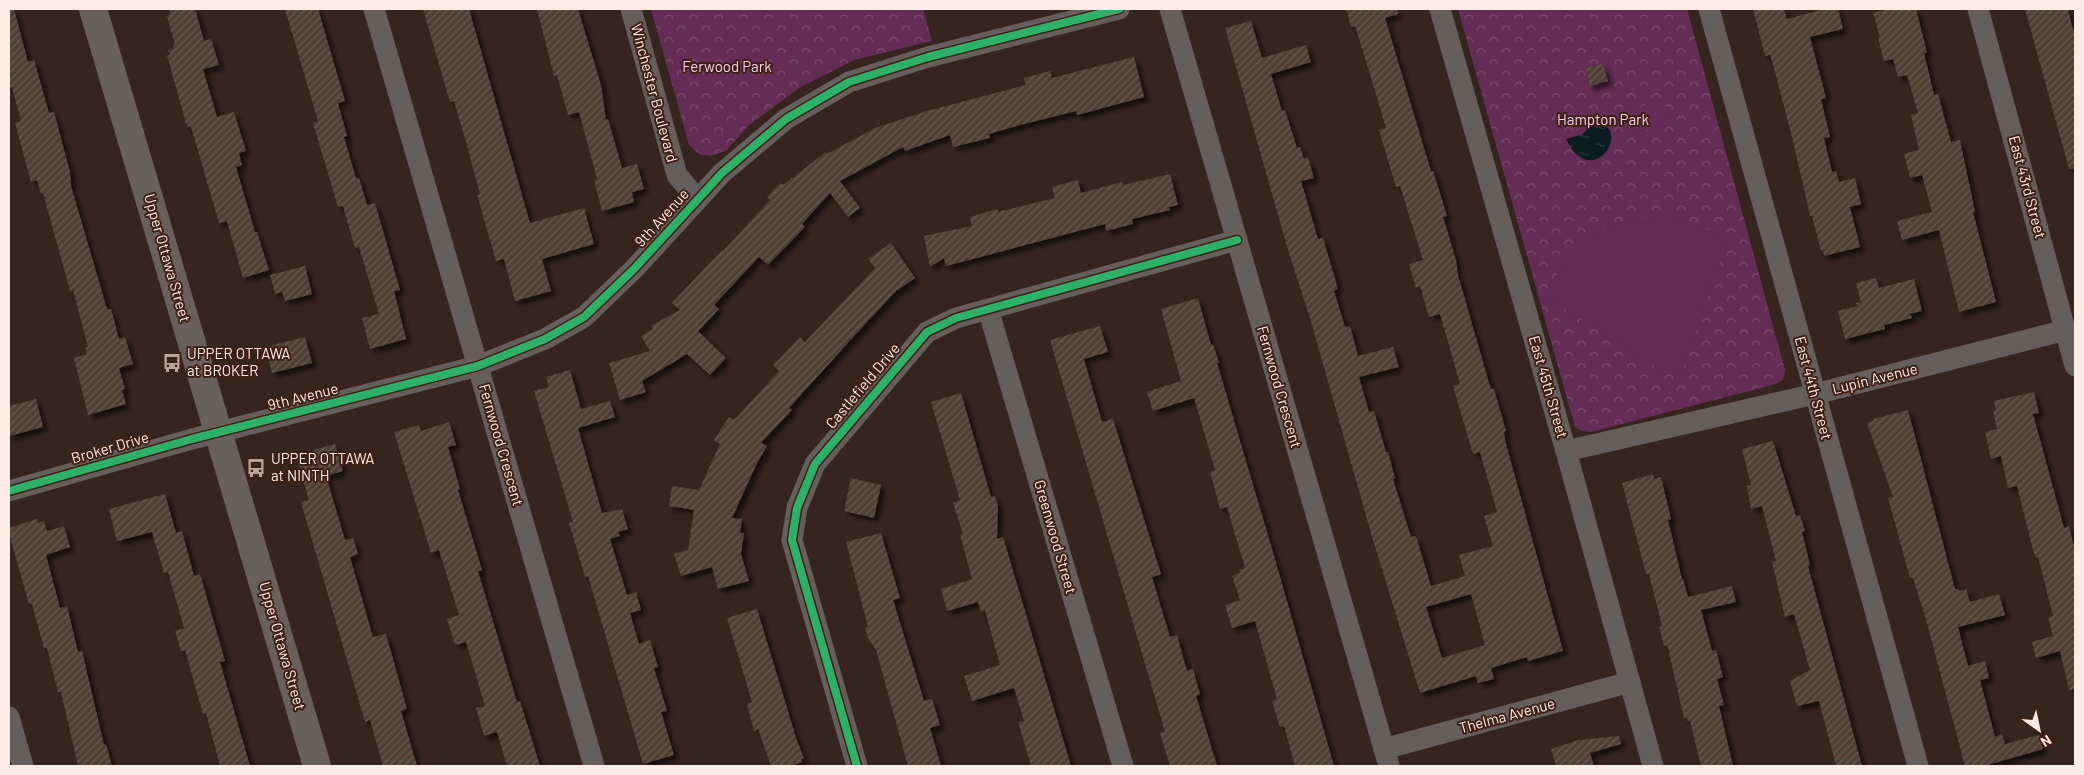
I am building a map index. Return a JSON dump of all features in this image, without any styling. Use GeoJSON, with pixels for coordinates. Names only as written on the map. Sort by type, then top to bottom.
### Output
{"type":"FeatureCollection","features":[{"type":"Feature","properties":{"kind":"main road","name":"Upper Ottawa Street"},"geometry":{"type":"LineString","coordinates":[[93,9],[317,766]]}},
{"type":"Feature","properties":{"kind":"street","name":"Fernwood Crescent"},"geometry":{"type":"LineString","coordinates":[[374,9],[594,766]]}},
{"type":"Feature","properties":{"kind":"street","name":"Winchester Boulevard"},"geometry":{"type":"LineString","coordinates":[[631,9],[677,175],[697,199]]}},
{"type":"Feature","properties":{"kind":"street","name":"9th Avenue"},"geometry":{"type":"LineString","coordinates":[[218,433],[478,366],[545,339],[584,317],[634,269],[722,173],[786,119],[849,82],[928,57],[1119,9]]}},
{"type":"Feature","properties":{"kind":"street","name":"Fernwood Crescent"},"geometry":{"type":"LineString","coordinates":[[1170,9],[1386,758]]}},
{"type":"Feature","properties":{"kind":"street","name":"East 45th Street"},"geometry":{"type":"LineString","coordinates":[[1440,9],[1653,766]]}},
{"type":"Feature","properties":{"kind":"street","name":"East 44th Street"},"geometry":{"type":"LineString","coordinates":[[1709,9],[1918,766]]}},
{"type":"Feature","properties":{"kind":"street","name":"East 43rd Street"},"geometry":{"type":"LineString","coordinates":[[1978,9],[2075,366]]}},
{"type":"Feature","properties":{"kind":"street","name":"Castlefield Drive"},"geometry":{"type":"LineString","coordinates":[[857,766],[792,540],[797,508],[815,464],[927,332],[956,318],[1237,240]]}},
{"type":"Feature","properties":{"kind":"street","name":"Greenwood Street"},"geometry":{"type":"LineString","coordinates":[[988,309],[1123,766]]}},
{"type":"Feature","properties":{"kind":"street","name":"Lupin Avenue"},"geometry":{"type":"LineString","coordinates":[[1566,452],[1815,394],[2066,330]]}},
{"type":"Feature","properties":{"kind":"street","name":"Broker Drive"},"geometry":{"type":"LineString","coordinates":[[9,490],[218,433]]}},
{"type":"Feature","properties":{"kind":"street","name":"Thelma Avenue"},"geometry":{"type":"LineString","coordinates":[[1386,758],[1630,682]]}},
{"type":"Feature","properties":{"kind":"street"},"geometry":{"type":"LineString","coordinates":[[9,717],[23,766]]}},
{"type":"Feature","properties":{"kind":"green space","name":"Ferwood Park"},"geometry":{"type":"Polygon","coordinates":[[[651,9],[923,9],[932,41],[854,60],[799,88],[749,125],[726,151],[710,156],[699,154],[689,145],[651,9]]]}},
{"type":"Feature","properties":{"kind":"green space","name":"Hampton Park"},"geometry":{"type":"Polygon","coordinates":[[[1458,9],[1687,9],[1785,370],[1783,380],[1776,384],[1591,432],[1582,431],[1575,427],[1458,9]]]}},
{"type":"Feature","properties":{"kind":"green space"},"geometry":{"type":"Polygon","coordinates":[[[1663,98],[1672,121],[1634,135],[1626,113],[1663,98]]]}},
{"type":"Feature","properties":{"kind":"green space"},"geometry":{"type":"Polygon","coordinates":[[[1658,215],[1695,222],[1727,240],[1683,369],[1667,374],[1545,297],[1562,264],[1588,237],[1621,221],[1658,215]]]}},
{"type":"Feature","properties":{"kind":"water"},"geometry":{"type":"Polygon","coordinates":[[[1600,123],[1608,129],[1611,137],[1609,146],[1604,154],[1596,159],[1586,160],[1576,154],[1566,139],[1583,134],[1591,124],[1600,123]]]}},
{"type":"Feature","properties":{"kind":"building"},"geometry":{"type":"Polygon","coordinates":[[[14,9],[28,62],[34,60],[49,113],[54,112],[70,172],[71,186],[107,309],[111,309],[119,339],[125,337],[133,364],[119,368],[125,389],[122,390],[126,404],[88,415],[74,358],[87,354],[85,348],[88,347],[73,290],[70,291],[43,193],[41,194],[37,180],[31,182],[15,123],[21,121],[12,87],[9,88],[9,10],[14,9]]]}},
{"type":"Feature","properties":{"kind":"building"},"geometry":{"type":"Polygon","coordinates":[[[169,9],[195,9],[204,41],[211,39],[219,65],[203,69],[217,117],[234,112],[246,151],[239,153],[242,165],[236,167],[255,232],[257,232],[269,270],[243,278],[227,221],[219,223],[192,130],[190,126],[187,127],[167,55],[170,55],[168,50],[174,49],[173,45],[175,44],[167,16],[170,15],[169,9]]]}},
{"type":"Feature","properties":{"kind":"building"},"geometry":{"type":"Polygon","coordinates":[[[285,9],[318,9],[345,101],[338,103],[347,136],[344,137],[356,178],[359,178],[367,205],[375,203],[400,290],[394,291],[406,339],[370,349],[362,318],[379,314],[359,247],[355,248],[343,206],[338,207],[313,123],[318,121],[285,9]]]}},
{"type":"Feature","properties":{"kind":"building"},"geometry":{"type":"Polygon","coordinates":[[[423,9],[469,9],[530,223],[584,208],[594,244],[542,259],[551,291],[515,301],[504,259],[496,261],[477,195],[480,194],[466,142],[454,101],[450,102],[423,9]]]}},
{"type":"Feature","properties":{"kind":"building"},"geometry":{"type":"Polygon","coordinates":[[[537,9],[578,9],[601,85],[606,120],[608,119],[622,168],[637,164],[644,189],[632,192],[634,202],[602,211],[594,180],[597,179],[579,112],[568,115],[557,75],[554,76],[537,9]]]}},
{"type":"Feature","properties":{"kind":"building"},"geometry":{"type":"Polygon","coordinates":[[[1346,9],[1397,9],[1398,14],[1385,18],[1431,171],[1433,171],[1447,216],[1443,217],[1456,260],[1458,275],[1491,389],[1494,389],[1506,431],[1504,432],[1506,444],[1563,651],[1528,661],[1527,657],[1491,668],[1494,679],[1478,683],[1476,676],[1420,693],[1370,530],[1225,28],[1251,21],[1262,58],[1306,45],[1311,62],[1271,74],[1282,111],[1285,110],[1297,148],[1300,147],[1304,159],[1308,157],[1314,178],[1301,181],[1318,239],[1323,238],[1338,289],[1334,291],[1345,327],[1350,326],[1358,356],[1393,347],[1399,367],[1359,377],[1369,412],[1374,411],[1386,452],[1388,452],[1395,478],[1393,479],[1411,537],[1416,536],[1431,586],[1465,576],[1459,555],[1493,546],[1484,516],[1497,512],[1480,452],[1473,454],[1453,386],[1460,384],[1440,314],[1429,317],[1420,286],[1416,288],[1409,264],[1423,260],[1400,186],[1396,187],[1379,130],[1386,128],[1355,26],[1351,27],[1346,9]],[[1471,594],[1426,607],[1442,658],[1485,645],[1471,594]]]}},
{"type":"Feature","properties":{"kind":"building"},"geometry":{"type":"Polygon","coordinates":[[[1753,9],[1784,9],[1787,19],[1825,9],[1838,9],[1843,29],[1810,37],[1826,98],[1821,99],[1830,137],[1824,138],[1832,172],[1836,171],[1839,182],[1855,178],[1861,204],[1850,207],[1860,247],[1824,256],[1823,250],[1821,251],[1812,216],[1810,216],[1773,64],[1770,55],[1765,56],[1753,9]]]}},
{"type":"Feature","properties":{"kind":"building"},"geometry":{"type":"Polygon","coordinates":[[[1889,9],[1916,9],[1927,53],[1924,53],[1934,95],[1938,94],[1951,142],[1960,140],[1975,212],[1973,212],[1996,302],[1959,312],[1939,230],[1902,240],[1897,221],[1932,212],[1922,175],[1910,178],[1904,154],[1919,150],[1911,115],[1918,113],[1907,75],[1898,77],[1893,59],[1884,61],[1878,38],[1880,37],[1873,13],[1889,9]]]}},
{"type":"Feature","properties":{"kind":"building"},"geometry":{"type":"Polygon","coordinates":[[[2025,9],[2068,9],[2073,30],[2075,29],[2075,168],[2069,169],[2025,9]]]}},
{"type":"Feature","properties":{"kind":"building"},"geometry":{"type":"Polygon","coordinates":[[[1134,57],[1144,97],[1077,115],[1076,111],[1020,125],[989,134],[990,138],[953,147],[950,135],[905,151],[903,147],[840,181],[860,208],[848,217],[830,193],[802,224],[805,227],[768,265],[759,257],[714,305],[719,309],[698,331],[726,358],[710,375],[687,354],[642,381],[646,392],[620,400],[609,363],[650,351],[641,336],[653,329],[651,326],[680,310],[672,303],[770,200],[767,197],[780,183],[783,185],[826,152],[827,154],[875,128],[927,111],[1026,85],[1024,78],[1050,71],[1052,78],[1134,57]]]}},
{"type":"Feature","properties":{"kind":"building"},"geometry":{"type":"Polygon","coordinates":[[[1603,64],[1608,81],[1590,86],[1586,68],[1603,64]]]}},
{"type":"Feature","properties":{"kind":"building"},"geometry":{"type":"Polygon","coordinates":[[[1170,174],[1178,205],[1169,207],[1170,210],[1132,219],[1133,224],[1106,231],[1105,224],[946,266],[944,258],[930,267],[924,236],[972,226],[970,217],[997,209],[998,212],[1055,198],[1052,187],[1078,180],[1081,193],[1122,182],[1123,185],[1170,174]]]}},
{"type":"Feature","properties":{"kind":"building"},"geometry":{"type":"Polygon","coordinates":[[[891,243],[915,278],[896,291],[789,408],[792,410],[761,443],[767,446],[756,465],[732,518],[742,519],[740,533],[744,533],[741,554],[749,581],[718,589],[712,567],[681,576],[674,554],[688,550],[694,510],[669,506],[672,486],[699,490],[720,444],[714,440],[729,417],[734,420],[779,371],[773,365],[800,337],[805,342],[875,268],[868,259],[891,243]]]}},
{"type":"Feature","properties":{"kind":"building"},"geometry":{"type":"Polygon","coordinates":[[[305,266],[312,294],[285,301],[282,292],[275,294],[270,275],[305,266]]]}},
{"type":"Feature","properties":{"kind":"building"},"geometry":{"type":"Polygon","coordinates":[[[1876,278],[1879,288],[1914,279],[1922,311],[1910,314],[1912,318],[1884,325],[1885,329],[1845,339],[1838,311],[1857,306],[1856,303],[1861,302],[1856,283],[1876,278]]]}},
{"type":"Feature","properties":{"kind":"building"},"geometry":{"type":"Polygon","coordinates":[[[1198,298],[1211,345],[1213,344],[1219,363],[1217,363],[1334,766],[1295,766],[1284,726],[1280,727],[1272,701],[1277,699],[1255,621],[1232,628],[1225,605],[1240,600],[1232,576],[1240,573],[1239,570],[1245,568],[1227,507],[1220,509],[1210,472],[1215,470],[1194,398],[1153,411],[1147,392],[1181,381],[1161,309],[1198,298]]]}},
{"type":"Feature","properties":{"kind":"building"},"geometry":{"type":"Polygon","coordinates":[[[1100,326],[1108,352],[1084,359],[1102,422],[1113,419],[1161,574],[1152,577],[1170,637],[1177,635],[1187,671],[1193,669],[1200,694],[1196,696],[1217,766],[1170,766],[1160,733],[1165,732],[1050,340],[1100,326]]]}},
{"type":"Feature","properties":{"kind":"building"},"geometry":{"type":"Polygon","coordinates":[[[305,337],[312,363],[272,373],[265,347],[305,337]]]}},
{"type":"Feature","properties":{"kind":"building"},"geometry":{"type":"Polygon","coordinates":[[[570,370],[581,409],[610,401],[615,417],[578,428],[602,513],[622,509],[628,529],[618,532],[620,536],[610,539],[627,595],[636,592],[641,610],[630,613],[639,644],[650,640],[658,667],[654,668],[667,711],[661,712],[674,755],[643,764],[588,576],[585,577],[569,523],[573,522],[534,391],[549,387],[546,377],[570,370]]]}},
{"type":"Feature","properties":{"kind":"building"},"geometry":{"type":"Polygon","coordinates":[[[2034,392],[2039,413],[2033,414],[2064,528],[2069,526],[2075,550],[2075,689],[2069,690],[2060,651],[2036,658],[2032,642],[2053,636],[2048,617],[2053,616],[2038,557],[2036,558],[2033,550],[2017,486],[2008,488],[2001,456],[1991,459],[1985,432],[1997,429],[1993,411],[1996,410],[1994,401],[2034,392]]]}},
{"type":"Feature","properties":{"kind":"building"},"geometry":{"type":"Polygon","coordinates":[[[961,393],[991,497],[995,496],[998,505],[997,539],[1003,537],[1071,766],[1031,766],[1018,722],[1024,721],[1014,688],[972,701],[964,676],[1000,665],[985,610],[981,612],[978,602],[947,611],[941,589],[972,579],[960,535],[963,534],[953,503],[960,500],[931,402],[961,393]]]}},
{"type":"Feature","properties":{"kind":"building"},"geometry":{"type":"Polygon","coordinates":[[[36,399],[43,427],[9,436],[9,406],[36,399]]]}},
{"type":"Feature","properties":{"kind":"building"},"geometry":{"type":"Polygon","coordinates":[[[1908,410],[1955,589],[1959,591],[1966,589],[1970,602],[1999,594],[2005,615],[1958,627],[1968,666],[1985,661],[1989,678],[1980,680],[1995,737],[2002,734],[2005,744],[2039,735],[2043,749],[1984,766],[1965,766],[1927,623],[1913,578],[1910,578],[1888,498],[1893,497],[1867,423],[1873,421],[1873,419],[1908,410]]]}},
{"type":"Feature","properties":{"kind":"building"},"geometry":{"type":"Polygon","coordinates":[[[449,422],[456,445],[448,447],[460,489],[458,490],[482,570],[478,571],[517,702],[520,701],[540,766],[507,766],[497,732],[484,736],[476,708],[485,706],[466,642],[455,645],[447,619],[459,615],[439,550],[431,553],[394,432],[419,425],[421,431],[449,422]]]}},
{"type":"Feature","properties":{"kind":"building"},"geometry":{"type":"Polygon","coordinates":[[[1773,441],[1796,516],[1800,515],[1805,531],[1802,532],[1810,565],[1808,566],[1862,766],[1836,766],[1819,701],[1797,706],[1790,681],[1810,670],[1794,614],[1785,617],[1772,562],[1776,561],[1762,506],[1751,509],[1747,486],[1751,485],[1742,449],[1773,441]]]}},
{"type":"Feature","properties":{"kind":"building"},"geometry":{"type":"Polygon","coordinates":[[[335,444],[343,471],[326,476],[345,540],[353,538],[358,554],[350,557],[373,637],[386,634],[407,709],[401,711],[417,766],[383,766],[370,720],[365,722],[301,502],[309,500],[297,459],[315,454],[314,450],[335,444]]]}},
{"type":"Feature","properties":{"kind":"building"},"geometry":{"type":"Polygon","coordinates":[[[1653,474],[1654,479],[1661,477],[1671,519],[1668,520],[1688,597],[1732,586],[1736,602],[1701,610],[1712,651],[1716,650],[1723,677],[1717,679],[1724,705],[1719,706],[1733,766],[1701,766],[1690,721],[1688,722],[1687,718],[1684,719],[1668,648],[1666,645],[1664,646],[1659,627],[1662,626],[1649,574],[1646,574],[1622,483],[1653,474]]]}},
{"type":"Feature","properties":{"kind":"building"},"geometry":{"type":"Polygon","coordinates":[[[851,478],[881,485],[874,518],[844,511],[851,478]]]}},
{"type":"Feature","properties":{"kind":"building"},"geometry":{"type":"Polygon","coordinates":[[[165,494],[176,533],[182,531],[194,576],[200,574],[225,661],[220,662],[250,766],[220,766],[206,713],[203,714],[185,650],[181,651],[175,631],[184,628],[168,572],[164,573],[152,532],[117,541],[109,509],[165,494]]]}},
{"type":"Feature","properties":{"kind":"building"},"geometry":{"type":"Polygon","coordinates":[[[37,519],[38,523],[44,521],[47,531],[64,526],[70,547],[46,555],[60,608],[67,606],[78,652],[82,651],[104,745],[106,744],[112,766],[78,766],[61,692],[58,692],[47,648],[44,648],[32,604],[29,604],[9,534],[9,528],[37,519]]]}},
{"type":"Feature","properties":{"kind":"building"},"geometry":{"type":"Polygon","coordinates":[[[881,533],[900,598],[893,600],[924,701],[932,699],[940,725],[930,728],[941,766],[908,766],[876,650],[868,638],[865,628],[868,627],[846,542],[881,533]]]}},
{"type":"Feature","properties":{"kind":"building"},"geometry":{"type":"Polygon","coordinates":[[[757,609],[797,741],[804,758],[801,759],[802,762],[790,766],[771,766],[758,729],[754,731],[747,704],[752,702],[727,618],[757,609]]]}},
{"type":"Feature","properties":{"kind":"building"},"geometry":{"type":"Polygon","coordinates":[[[1619,736],[1621,744],[1590,753],[1594,766],[1556,766],[1551,749],[1579,740],[1619,736]]]}},
{"type":"Feature","properties":{"kind":"cycle path"},"geometry":{"type":"LineString","coordinates":[[9,491],[192,439],[478,366],[545,339],[584,317],[634,269],[722,173],[786,119],[849,82],[928,57],[1119,9]]}},
{"type":"Feature","properties":{"kind":"cycle path"},"geometry":{"type":"LineString","coordinates":[[857,766],[792,540],[797,508],[815,464],[927,332],[956,318],[1237,240]]}},
{"type":"Feature","properties":{"kind":"place","name":"UPPER OTTAWA at BROKER"},"geometry":{"type":"Point","coordinates":[172,363]}},
{"type":"Feature","properties":{"kind":"place","name":"UPPER OTTAWA at NINTH"},"geometry":{"type":"Point","coordinates":[256,468]}}]}
